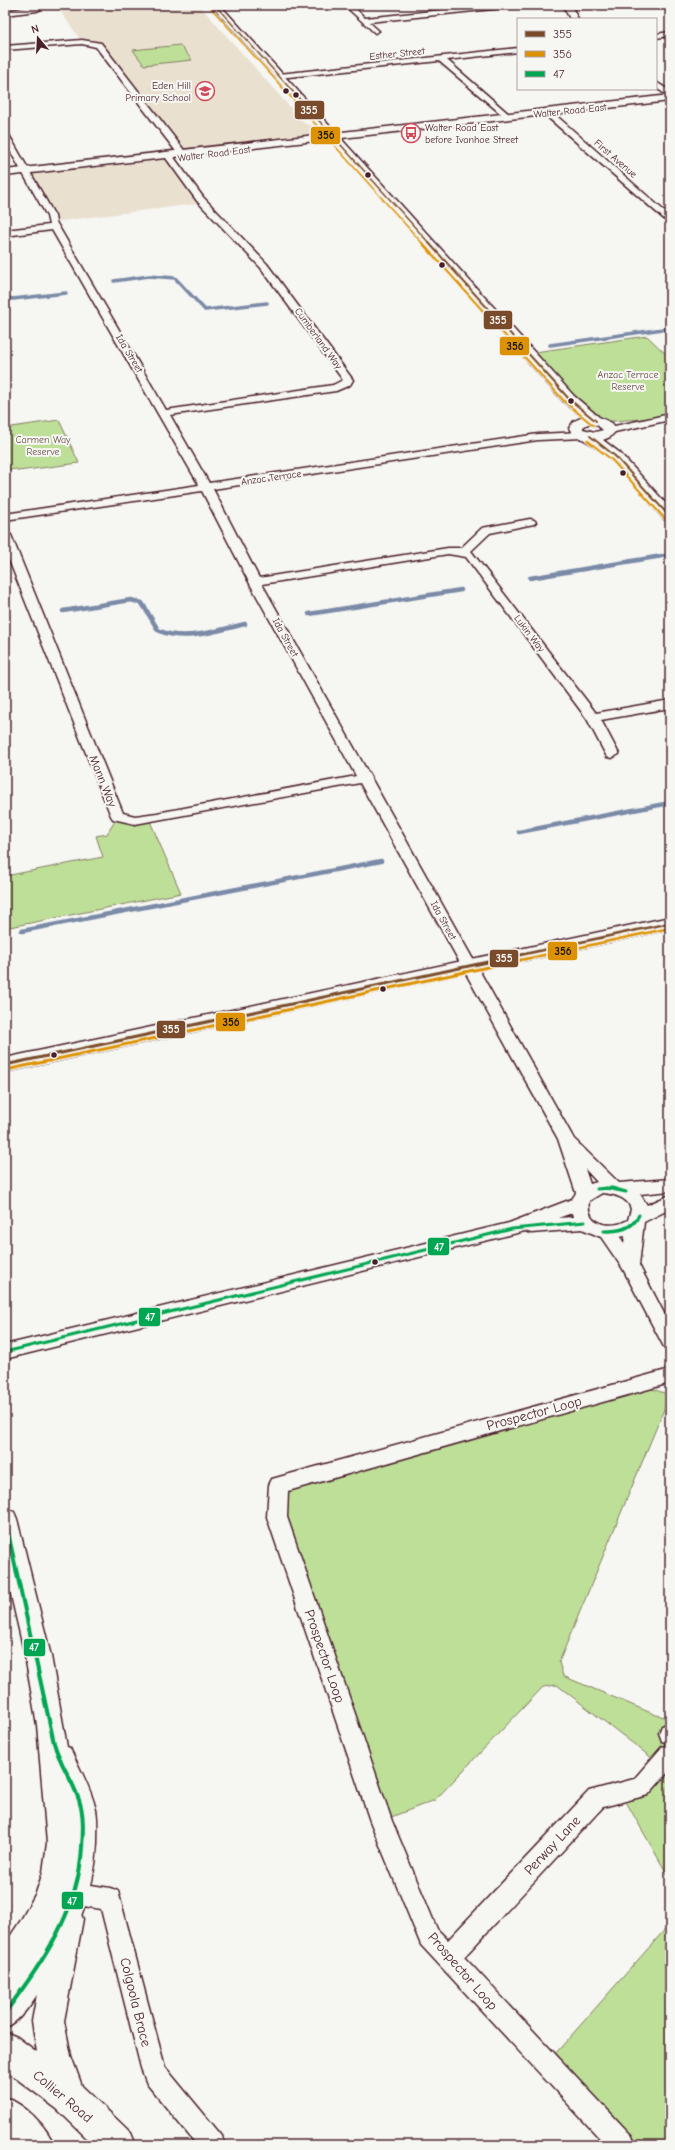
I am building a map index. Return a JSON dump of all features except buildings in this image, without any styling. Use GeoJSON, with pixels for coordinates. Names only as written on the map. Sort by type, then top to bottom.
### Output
{"type":"FeatureCollection","features":[{"type":"Feature","properties":{"kind":"main road","name":"Walter Road East"},"geometry":{"type":"LineString","coordinates":[[5,173],[27,172],[670,98]]}},
{"type":"Feature","properties":{"kind":"main road","name":"Walter Road East"},"geometry":{"type":"LineString","coordinates":[[5,177],[27,172]]}},
{"type":"Feature","properties":{"kind":"main road"},"geometry":{"type":"LineString","coordinates":[[65,1901],[48,2021],[54,2056],[69,2098]]}},
{"type":"Feature","properties":{"kind":"main road","name":"Collier Road"},"geometry":{"type":"LineString","coordinates":[[5,2049],[69,2098],[119,2145]]}},
{"type":"Feature","properties":{"kind":"main road"},"geometry":{"type":"LineString","coordinates":[[5,2114],[37,2145]]}},
{"type":"Feature","properties":{"kind":"street"},"geometry":{"type":"LineString","coordinates":[[5,13],[32,10],[42,8],[45,5]]}},
{"type":"Feature","properties":{"kind":"street"},"geometry":{"type":"LineString","coordinates":[[216,5],[569,399],[604,427],[616,456]]}},
{"type":"Feature","properties":{"kind":"street"},"geometry":{"type":"LineString","coordinates":[[348,5],[375,31]]}},
{"type":"Feature","properties":{"kind":"street"},"geometry":{"type":"LineString","coordinates":[[364,20],[512,5]]}},
{"type":"Feature","properties":{"kind":"street"},"geometry":{"type":"LineString","coordinates":[[567,5],[574,18]]}},
{"type":"Feature","properties":{"kind":"street"},"geometry":{"type":"LineString","coordinates":[[657,36],[670,34]]}},
{"type":"Feature","properties":{"kind":"street"},"geometry":{"type":"LineString","coordinates":[[5,48],[82,42],[94,43],[100,47],[183,154]]}},
{"type":"Feature","properties":{"kind":"street","name":"Esther Street"},"geometry":{"type":"LineString","coordinates":[[279,76],[517,50]]}},
{"type":"Feature","properties":{"kind":"street"},"geometry":{"type":"LineString","coordinates":[[441,58],[507,117]]}},
{"type":"Feature","properties":{"kind":"street"},"geometry":{"type":"LineString","coordinates":[[657,85],[670,95]]}},
{"type":"Feature","properties":{"kind":"street","name":"First Avenue"},"geometry":{"type":"LineString","coordinates":[[547,112],[670,220]]}},
{"type":"Feature","properties":{"kind":"street","name":"Ida Street"},"geometry":{"type":"LineString","coordinates":[[5,136],[27,172],[51,216],[55,227],[165,413],[206,487],[255,582],[566,1140],[582,1198]]}},
{"type":"Feature","properties":{"kind":"street","name":"Cumberland Way"},"geometry":{"type":"LineString","coordinates":[[165,413],[336,388],[346,383],[348,380],[264,266],[200,199],[168,156]]}},
{"type":"Feature","properties":{"kind":"street"},"geometry":{"type":"LineString","coordinates":[[5,234],[55,227]]}},
{"type":"Feature","properties":{"kind":"street"},"geometry":{"type":"LineString","coordinates":[[569,399],[582,430],[616,456],[670,517]]}},
{"type":"Feature","properties":{"kind":"street"},"geometry":{"type":"LineString","coordinates":[[582,430],[598,436],[604,427],[670,417]]}},
{"type":"Feature","properties":{"kind":"street","name":"Anzac Terrace"},"geometry":{"type":"LineString","coordinates":[[5,517],[582,430]]}},
{"type":"Feature","properties":{"kind":"street"},"geometry":{"type":"LineString","coordinates":[[255,582],[448,551],[464,552],[486,530],[530,522]]}},
{"type":"Feature","properties":{"kind":"street","name":"Mann Way"},"geometry":{"type":"LineString","coordinates":[[5,535],[110,800],[118,816],[135,820],[150,819],[365,778]]}},
{"type":"Feature","properties":{"kind":"street","name":"Lukin Way"},"geometry":{"type":"LineString","coordinates":[[464,552],[474,558],[593,718],[612,754]]}},
{"type":"Feature","properties":{"kind":"street"},"geometry":{"type":"LineString","coordinates":[[593,718],[670,704]]}},
{"type":"Feature","properties":{"kind":"street"},"geometry":{"type":"LineString","coordinates":[[5,1065],[670,923]]}},
{"type":"Feature","properties":{"kind":"street","name":"Ida Street"},"geometry":{"type":"LineString","coordinates":[[566,1140],[618,1189]]}},
{"type":"Feature","properties":{"kind":"street"},"geometry":{"type":"LineString","coordinates":[[512,1229],[582,1198],[598,1188],[618,1189],[670,1185]]}},
{"type":"Feature","properties":{"kind":"street"},"geometry":{"type":"LineString","coordinates":[[618,1189],[637,1202],[640,1209],[630,1265]]}},
{"type":"Feature","properties":{"kind":"street"},"geometry":{"type":"LineString","coordinates":[[582,1198],[581,1216],[585,1222],[598,1230],[606,1232],[622,1231],[637,1220],[670,1201]]}},
{"type":"Feature","properties":{"kind":"street"},"geometry":{"type":"LineString","coordinates":[[5,1352],[512,1229],[585,1222]]}},
{"type":"Feature","properties":{"kind":"street"},"geometry":{"type":"LineString","coordinates":[[606,1232],[630,1265],[670,1342]]}},
{"type":"Feature","properties":{"kind":"street","name":"Prospector Loop"},"geometry":{"type":"LineString","coordinates":[[623,2145],[429,1937],[381,1821],[278,1517],[279,1485],[670,1376]]}},
{"type":"Feature","properties":{"kind":"street"},"geometry":{"type":"LineString","coordinates":[[5,2013],[54,1943],[65,1901],[83,1853],[82,1811],[78,1796],[55,1746],[40,1667],[6,1524]]}},
{"type":"Feature","properties":{"kind":"street","name":"Perway Lane"},"geometry":{"type":"LineString","coordinates":[[447,1958],[597,1798],[640,1788],[670,1754]]}},
{"type":"Feature","properties":{"kind":"street","name":"Colgoola Brace"},"geometry":{"type":"LineString","coordinates":[[65,1901],[110,1899],[156,2075],[213,2145]]}},
{"type":"Feature","properties":{"kind":"street"},"geometry":{"type":"LineString","coordinates":[[5,1968],[42,1912],[65,1901]]}},
{"type":"Feature","properties":{"kind":"shaded area","name":"Eden Hill Primary School"},"geometry":{"type":"Polygon","coordinates":[[[56,5],[199,5],[305,124],[325,129],[331,136],[181,152],[100,47],[82,42],[56,5]]]}},
{"type":"Feature","properties":{"kind":"shaded area"},"geometry":{"type":"Polygon","coordinates":[[[170,158],[204,203],[52,222],[28,174],[170,158]]]}},
{"type":"Feature","properties":{"kind":"green space"},"geometry":{"type":"Polygon","coordinates":[[[180,45],[192,60],[144,65],[133,50],[180,45]]]}},
{"type":"Feature","properties":{"kind":"green space","name":"Anzac Terrace Reserve"},"geometry":{"type":"Polygon","coordinates":[[[647,336],[670,358],[670,417],[600,422],[528,353],[647,336]]]}},
{"type":"Feature","properties":{"kind":"green space","name":"Carmen Way Reserve"},"geometry":{"type":"Polygon","coordinates":[[[59,420],[79,463],[18,471],[17,469],[5,470],[5,428],[59,420]]]}},
{"type":"Feature","properties":{"kind":"green space"},"geometry":{"type":"Polygon","coordinates":[[[118,816],[149,819],[181,893],[10,927],[5,913],[5,876],[103,857],[96,836],[107,834],[118,816]]]}},
{"type":"Feature","properties":{"kind":"green space"},"geometry":{"type":"Polygon","coordinates":[[[638,1384],[670,1395],[559,1662],[563,1676],[656,1715],[670,1718],[670,1879],[621,1793],[661,1765],[557,1685],[543,1687],[435,1800],[381,1821],[277,1517],[279,1485],[638,1384]]]}},
{"type":"Feature","properties":{"kind":"green space"},"geometry":{"type":"Polygon","coordinates":[[[670,1879],[670,2145],[623,2145],[547,2063],[668,1926],[670,1879]]]}},
{"type":"Feature","properties":{"kind":"waterway"},"geometry":{"type":"LineString","coordinates":[[114,281],[149,276],[175,278],[205,310],[267,303]]}},
{"type":"Feature","properties":{"kind":"waterway"},"geometry":{"type":"LineString","coordinates":[[5,297],[13,299],[66,293]]}},
{"type":"Feature","properties":{"kind":"waterway"},"geometry":{"type":"LineString","coordinates":[[550,345],[670,328]]}},
{"type":"Feature","properties":{"kind":"waterway"},"geometry":{"type":"LineString","coordinates":[[656,557],[670,555]]}},
{"type":"Feature","properties":{"kind":"waterway"},"geometry":{"type":"LineString","coordinates":[[656,557],[662,556]]}},
{"type":"Feature","properties":{"kind":"waterway"},"geometry":{"type":"LineString","coordinates":[[530,578],[656,557]]}},
{"type":"Feature","properties":{"kind":"waterway"},"geometry":{"type":"LineString","coordinates":[[309,614],[461,590]]}},
{"type":"Feature","properties":{"kind":"waterway"},"geometry":{"type":"LineString","coordinates":[[63,611],[131,600],[142,603],[158,630],[168,634],[201,634],[245,624]]}},
{"type":"Feature","properties":{"kind":"waterway"},"geometry":{"type":"LineString","coordinates":[[519,832],[670,803]]}},
{"type":"Feature","properties":{"kind":"waterway"},"geometry":{"type":"LineString","coordinates":[[22,931],[381,861]]}},
{"type":"Feature","properties":{"kind":"transit line","name":"355"},"geometry":{"type":"LineString","coordinates":[[215,5],[569,399],[596,421]]}},
{"type":"Feature","properties":{"kind":"transit line","name":"356"},"geometry":{"type":"LineString","coordinates":[[211,8],[565,402],[593,425]]}},
{"type":"Feature","properties":{"kind":"transit line","name":"355"},"geometry":{"type":"LineString","coordinates":[[590,436],[615,456],[670,517]]}},
{"type":"Feature","properties":{"kind":"transit line","name":"356"},"geometry":{"type":"LineString","coordinates":[[587,440],[612,460],[666,520]]}},
{"type":"Feature","properties":{"kind":"transit line","name":"355"},"geometry":{"type":"LineString","coordinates":[[5,1065],[670,923]]}},
{"type":"Feature","properties":{"kind":"transit line","name":"356"},"geometry":{"type":"LineString","coordinates":[[6,1070],[670,928]]}},
{"type":"Feature","properties":{"kind":"transit line","name":"47"},"geometry":{"type":"LineString","coordinates":[[597,1189],[606,1188],[626,1192]]}},
{"type":"Feature","properties":{"kind":"transit line","name":"47"},"geometry":{"type":"LineString","coordinates":[[597,1189],[612,1188],[626,1192]]}},
{"type":"Feature","properties":{"kind":"transit line","name":"47"},"geometry":{"type":"LineString","coordinates":[[604,1231],[620,1230],[625,1228],[637,1220],[639,1215]]}},
{"type":"Feature","properties":{"kind":"transit line","name":"47"},"geometry":{"type":"LineString","coordinates":[[604,1231],[614,1231],[630,1227],[634,1224],[639,1215]]}},
{"type":"Feature","properties":{"kind":"transit line","name":"47"},"geometry":{"type":"LineString","coordinates":[[5,1352],[512,1229],[585,1222]]}},
{"type":"Feature","properties":{"kind":"transit line","name":"47"},"geometry":{"type":"LineString","coordinates":[[5,1519],[31,1631],[56,1752],[80,1801],[82,1810],[83,1837],[82,1863],[77,1888],[69,1910],[48,1952],[5,2013]]}},
{"type":"Feature","properties":{"kind":"place","name":"Eden Hill Primary School"},"geometry":{"type":"Point","coordinates":[205,91]}},
{"type":"Feature","properties":{"kind":"place","name":"Walter Road East before Ivanhoe Street"},"geometry":{"type":"Point","coordinates":[411,133]}}]}
